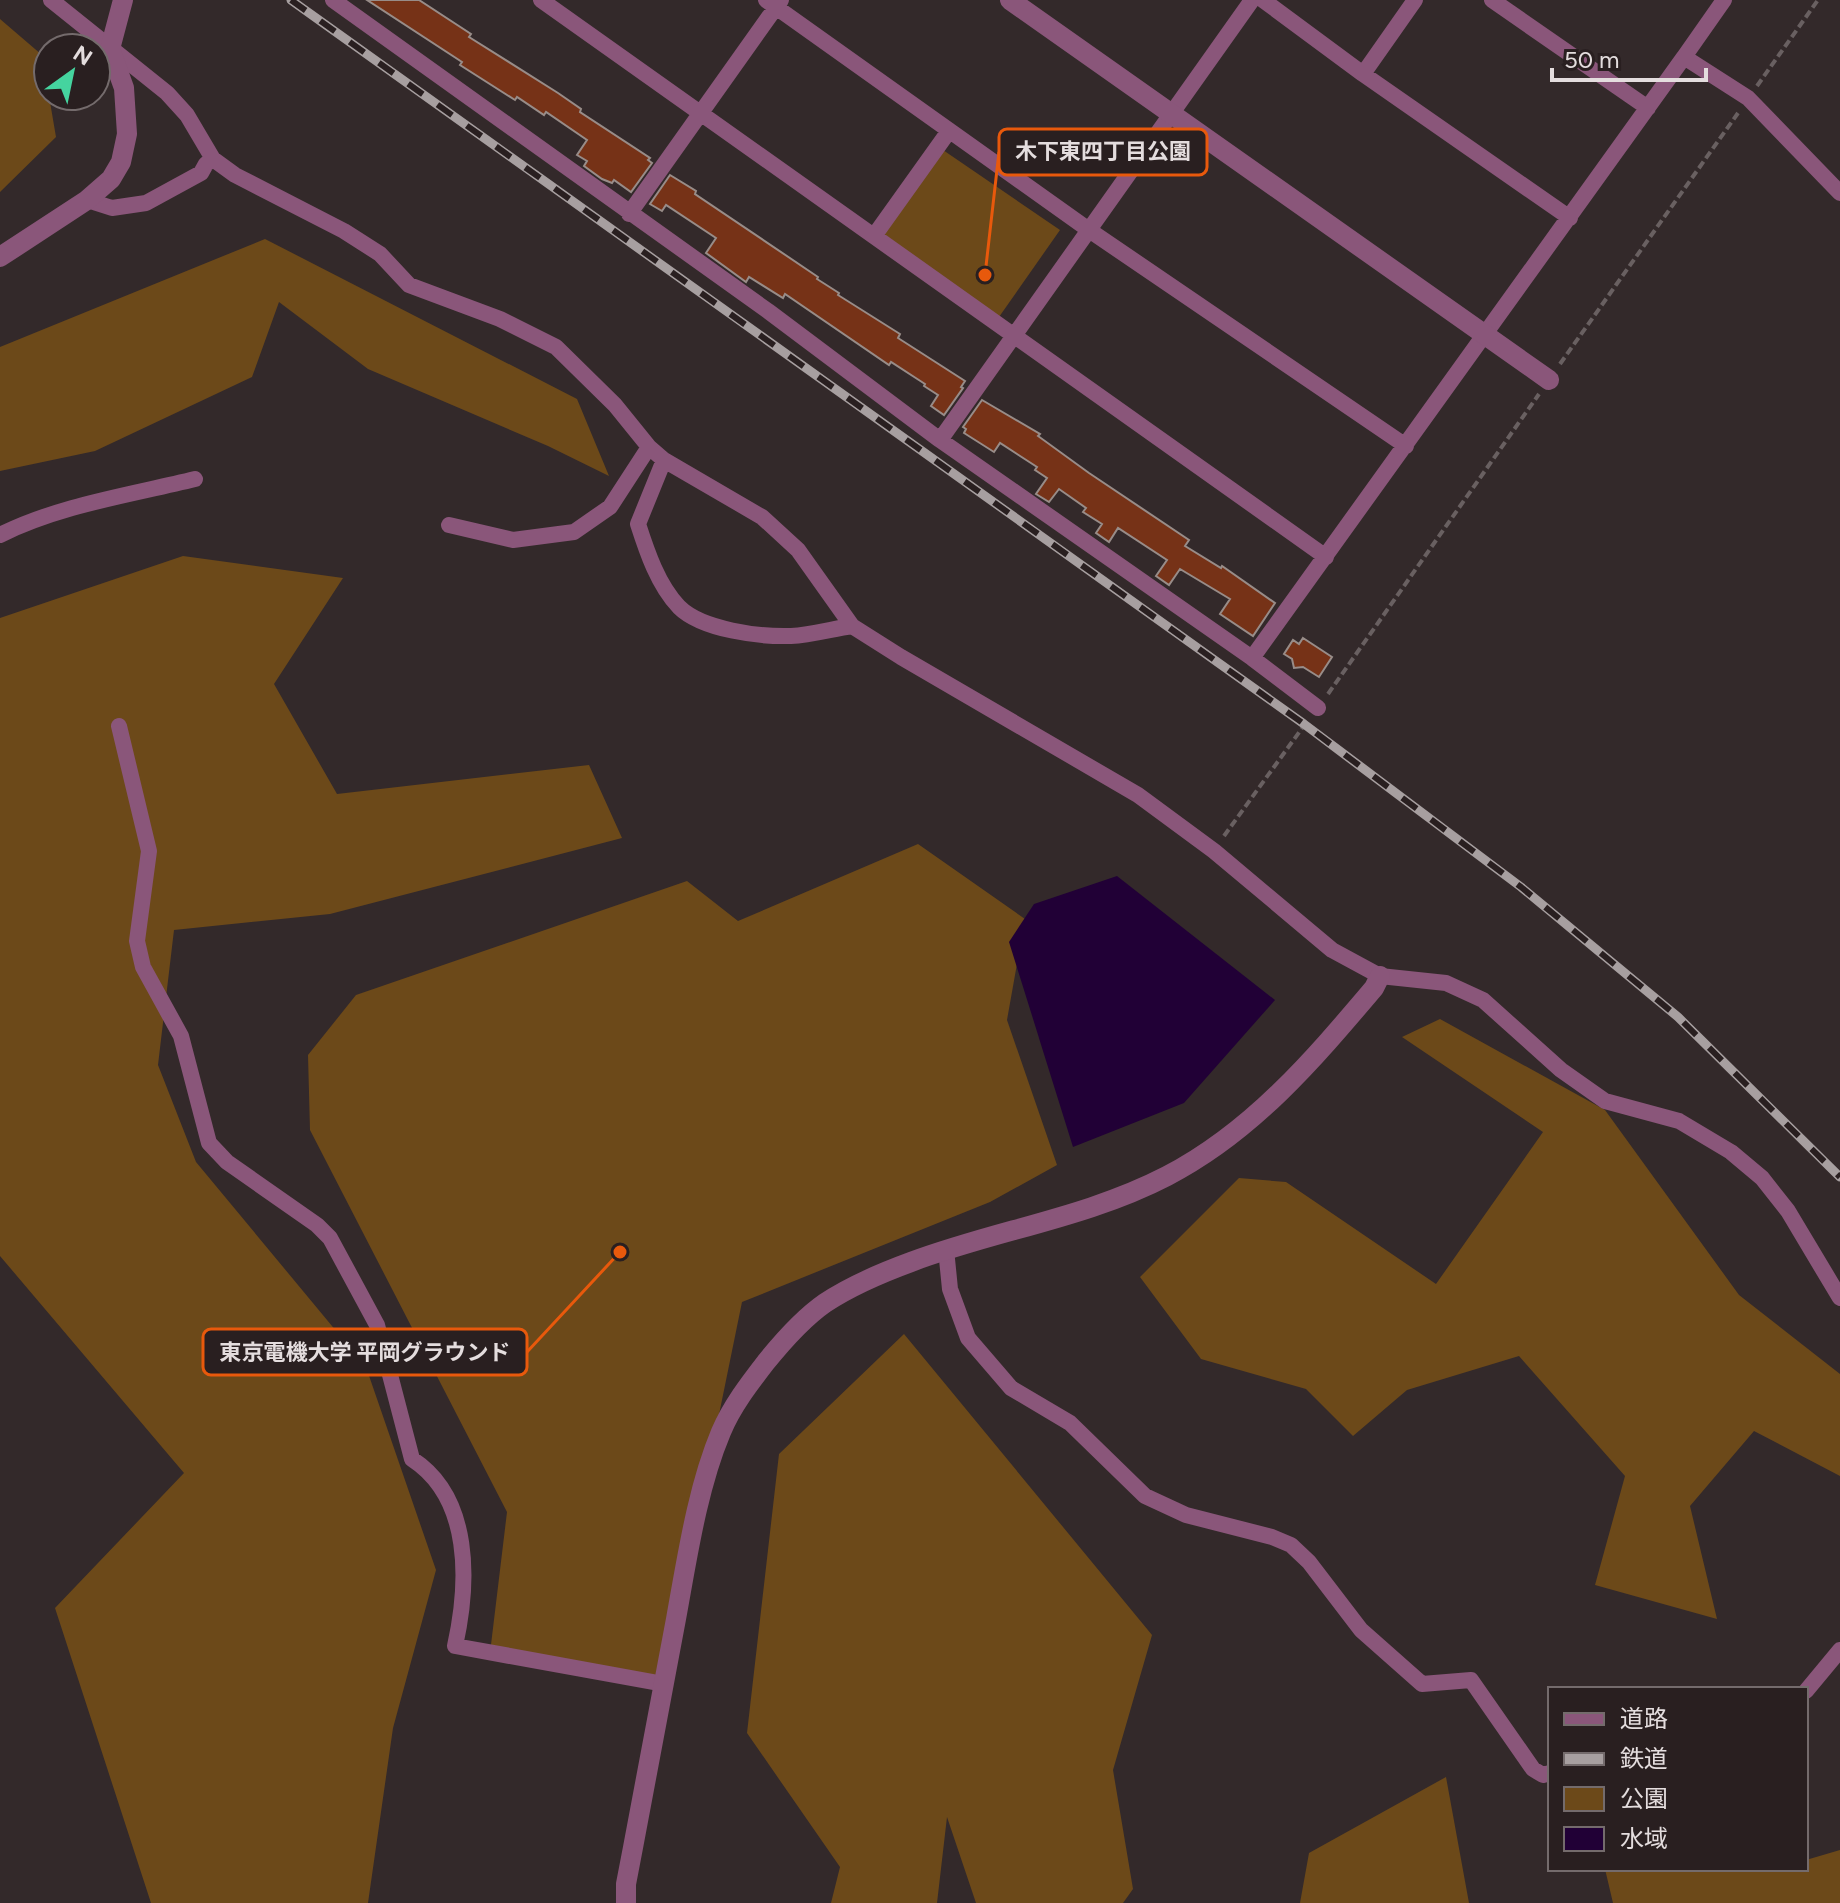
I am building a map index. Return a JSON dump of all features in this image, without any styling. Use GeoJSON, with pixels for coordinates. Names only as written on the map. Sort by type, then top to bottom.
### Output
{"type":"FeatureCollection","features":[{"type":"Feature","properties":{"kind":"street"},"geometry":{"type":"LineString","coordinates":[[51,0],[90,32]]}},
{"type":"Feature","properties":{"kind":"street"},"geometry":{"type":"LineString","coordinates":[[112,41],[123,0]]}},
{"type":"Feature","properties":{"kind":"street"},"geometry":{"type":"LineString","coordinates":[[333,0],[768,311],[940,440],[1252,658],[1318,708]]}},
{"type":"Feature","properties":{"kind":"street"},"geometry":{"type":"LineString","coordinates":[[541,0],[1326,557]]}},
{"type":"Feature","properties":{"kind":"street"},"geometry":{"type":"LineString","coordinates":[[1010,0],[1549,380]]}},
{"type":"Feature","properties":{"kind":"street"},"geometry":{"type":"LineString","coordinates":[[940,440],[1252,0]]}},
{"type":"Feature","properties":{"kind":"street"},"geometry":{"type":"LineString","coordinates":[[1263,0],[1363,74],[1570,218]]}},
{"type":"Feature","properties":{"kind":"street"},"geometry":{"type":"LineString","coordinates":[[1363,74],[1415,0]]}},
{"type":"Feature","properties":{"kind":"street"},"geometry":{"type":"LineString","coordinates":[[1492,0],[1648,108]]}},
{"type":"Feature","properties":{"kind":"street"},"geometry":{"type":"LineString","coordinates":[[1252,658],[1724,0]]}},
{"type":"Feature","properties":{"kind":"street"},"geometry":{"type":"LineString","coordinates":[[629,214],[701,113],[774,2],[1089,230],[1406,446]]}},
{"type":"Feature","properties":{"kind":"street"},"geometry":{"type":"LineString","coordinates":[[112,51],[167,93],[187,115],[213,159],[235,175],[368,246],[380,254],[409,285],[500,319],[556,347],[615,405],[649,447],[664,460],[762,517],[798,550],[852,626],[1138,795],[1214,851],[1332,950],[1380,976],[1446,983],[1483,1000],[1561,1070],[1605,1101],[1679,1121],[1731,1152],[1762,1178],[1788,1211],[1840,1298]]}},
{"type":"Feature","properties":{"kind":"street"},"geometry":{"type":"LineString","coordinates":[[0,257],[87,200],[111,179],[121,162],[127,134],[124,88],[112,55]]}},
{"type":"Feature","properties":{"kind":"street"},"geometry":{"type":"LineString","coordinates":[[1684,57],[1748,98],[1840,193]]}},
{"type":"Feature","properties":{"kind":"street"},"geometry":{"type":"LineString","coordinates":[[874,236],[949,131]]}},
{"type":"Feature","properties":{"kind":"street"},"geometry":{"type":"LineString","coordinates":[[87,200],[112,208],[146,203],[201,173],[213,159]]}},
{"type":"Feature","properties":{"kind":"street"},"geometry":{"type":"LineString","coordinates":[[449,525],[513,540],[574,532],[610,507],[649,447]]}},
{"type":"Feature","properties":{"kind":"street"},"geometry":{"type":"LineString","coordinates":[[664,460],[638,524],[652,565],[680,608],[709,625],[749,633],[791,636],[852,626]]}},
{"type":"Feature","properties":{"kind":"street"},"geometry":{"type":"LineString","coordinates":[[0,535],[22,524],[64,511],[195,479]]}},
{"type":"Feature","properties":{"kind":"street"},"geometry":{"type":"LineString","coordinates":[[119,726],[149,851],[137,941],[143,967],[181,1036],[209,1143],[227,1162],[317,1225],[330,1238],[377,1325],[412,1459],[430,1471],[446,1493],[459,1530],[463,1570],[462,1613],[455,1646],[664,1684]]}},
{"type":"Feature","properties":{"kind":"street"},"geometry":{"type":"LineString","coordinates":[[626,1903],[626,1884],[686,1567],[708,1471],[722,1432],[742,1393],[784,1340],[823,1305],[873,1276],[946,1249],[1100,1206],[1167,1176],[1212,1149],[1269,1105],[1322,1049],[1374,988],[1380,976]]}},
{"type":"Feature","properties":{"kind":"street"},"geometry":{"type":"LineString","coordinates":[[946,1249],[950,1289],[968,1338],[1011,1388],[1070,1423],[1145,1496],[1186,1515],[1272,1537],[1291,1545],[1309,1562],[1361,1630],[1422,1684],[1471,1680],[1533,1769],[1543,1775],[1548,1774]]}},
{"type":"Feature","properties":{"kind":"street"},"geometry":{"type":"LineString","coordinates":[[1808,1689],[1840,1650]]}},
{"type":"Feature","properties":{"kind":"path"},"geometry":{"type":"LineString","coordinates":[[1214,851],[1818,0]]}},
{"type":"Feature","properties":{"kind":"green space"},"geometry":{"type":"Polygon","coordinates":[[[0,19],[32,46],[32,112],[52,112],[56,137],[0,192],[0,19]]]}},
{"type":"Feature","properties":{"kind":"green space"},"geometry":{"type":"Polygon","coordinates":[[[943,150],[1060,230],[999,317],[881,232],[943,150]]]}},
{"type":"Feature","properties":{"kind":"green space"},"geometry":{"type":"Polygon","coordinates":[[[265,239],[577,399],[609,476],[548,446],[368,369],[279,302],[252,377],[95,451],[0,471],[0,347],[265,239]]]}},
{"type":"Feature","properties":{"kind":"green space"},"geometry":{"type":"Polygon","coordinates":[[[183,556],[343,578],[274,684],[337,794],[589,765],[622,838],[330,914],[174,930],[158,1065],[196,1162],[366,1367],[436,1570],[393,1728],[368,1903],[151,1903],[55,1608],[184,1473],[0,1256],[0,618],[183,556]]]}},
{"type":"Feature","properties":{"kind":"green space"},"geometry":{"type":"Polygon","coordinates":[[[918,844],[1025,919],[1007,1020],[1057,1165],[990,1202],[742,1302],[664,1684],[490,1653],[507,1512],[310,1130],[308,1055],[356,995],[687,881],[738,921],[918,844]]]}},
{"type":"Feature","properties":{"kind":"green space"},"geometry":{"type":"Polygon","coordinates":[[[1440,1019],[1605,1110],[1739,1295],[1840,1374],[1840,1476],[1754,1431],[1690,1506],[1717,1619],[1595,1585],[1625,1476],[1519,1356],[1407,1390],[1353,1436],[1306,1389],[1201,1359],[1140,1277],[1239,1178],[1286,1182],[1436,1284],[1543,1132],[1402,1037],[1440,1019]]]}},
{"type":"Feature","properties":{"kind":"green space"},"geometry":{"type":"Polygon","coordinates":[[[904,1334],[1152,1635],[1113,1770],[1133,1889],[1123,1903],[976,1903],[947,1817],[937,1903],[831,1903],[840,1867],[747,1733],[779,1454],[904,1334]]]}},
{"type":"Feature","properties":{"kind":"green space"},"geometry":{"type":"Polygon","coordinates":[[[1446,1777],[1469,1903],[1300,1903],[1309,1853],[1446,1777]]]}},
{"type":"Feature","properties":{"kind":"green space"},"geometry":{"type":"Polygon","coordinates":[[[1840,1850],[1840,1903],[1613,1903],[1605,1871],[1808,1871],[1808,1859],[1840,1850]]]}},
{"type":"Feature","properties":{"kind":"water"},"geometry":{"type":"Polygon","coordinates":[[[1117,876],[1275,1000],[1184,1103],[1073,1147],[1009,942],[1034,904],[1117,876]]]}},
{"type":"Feature","properties":{"kind":"building"},"geometry":{"type":"Polygon","coordinates":[[[367,0],[419,0],[471,34],[469,37],[581,109],[580,112],[650,158],[648,160],[652,163],[631,192],[614,180],[612,183],[602,179],[584,166],[587,161],[577,155],[587,140],[546,112],[544,115],[517,97],[515,100],[460,65],[462,62],[367,0]]]}},
{"type":"Feature","properties":{"kind":"building"},"geometry":{"type":"Polygon","coordinates":[[[670,175],[818,277],[838,295],[900,334],[898,338],[965,381],[944,415],[931,406],[938,395],[925,384],[891,362],[889,365],[785,294],[783,298],[749,277],[746,282],[706,253],[716,238],[666,205],[662,211],[650,204],[670,175]]]}},
{"type":"Feature","properties":{"kind":"building"},"geometry":{"type":"Polygon","coordinates":[[[982,400],[1040,434],[1038,436],[1089,473],[1189,540],[1185,546],[1222,566],[1275,603],[1253,636],[1220,614],[1230,599],[1180,569],[1169,585],[1156,576],[1167,560],[1118,528],[1109,542],[1096,533],[1102,524],[1083,512],[1086,508],[1059,489],[1049,502],[1036,494],[1047,478],[1035,470],[1037,467],[1000,443],[994,452],[964,433],[966,429],[963,427],[982,400]]]}},
{"type":"Feature","properties":{"kind":"building"},"geometry":{"type":"Polygon","coordinates":[[[1303,638],[1332,657],[1319,677],[1303,667],[1294,668],[1292,659],[1284,654],[1293,640],[1299,644],[1303,638]]]}},
{"type":"Feature","properties":{"kind":"railway"},"geometry":{"type":"LineString","coordinates":[[291,0],[1304,724],[1521,887],[1678,1017],[1840,1177]]}},
{"type":"Feature","properties":{"kind":"place","name":"木下東四丁目公園"},"geometry":{"type":"Point","coordinates":[985,275]}},
{"type":"Feature","properties":{"kind":"place","name":"東京電機大学 平岡グラウンド"},"geometry":{"type":"Point","coordinates":[620,1252]}}]}
